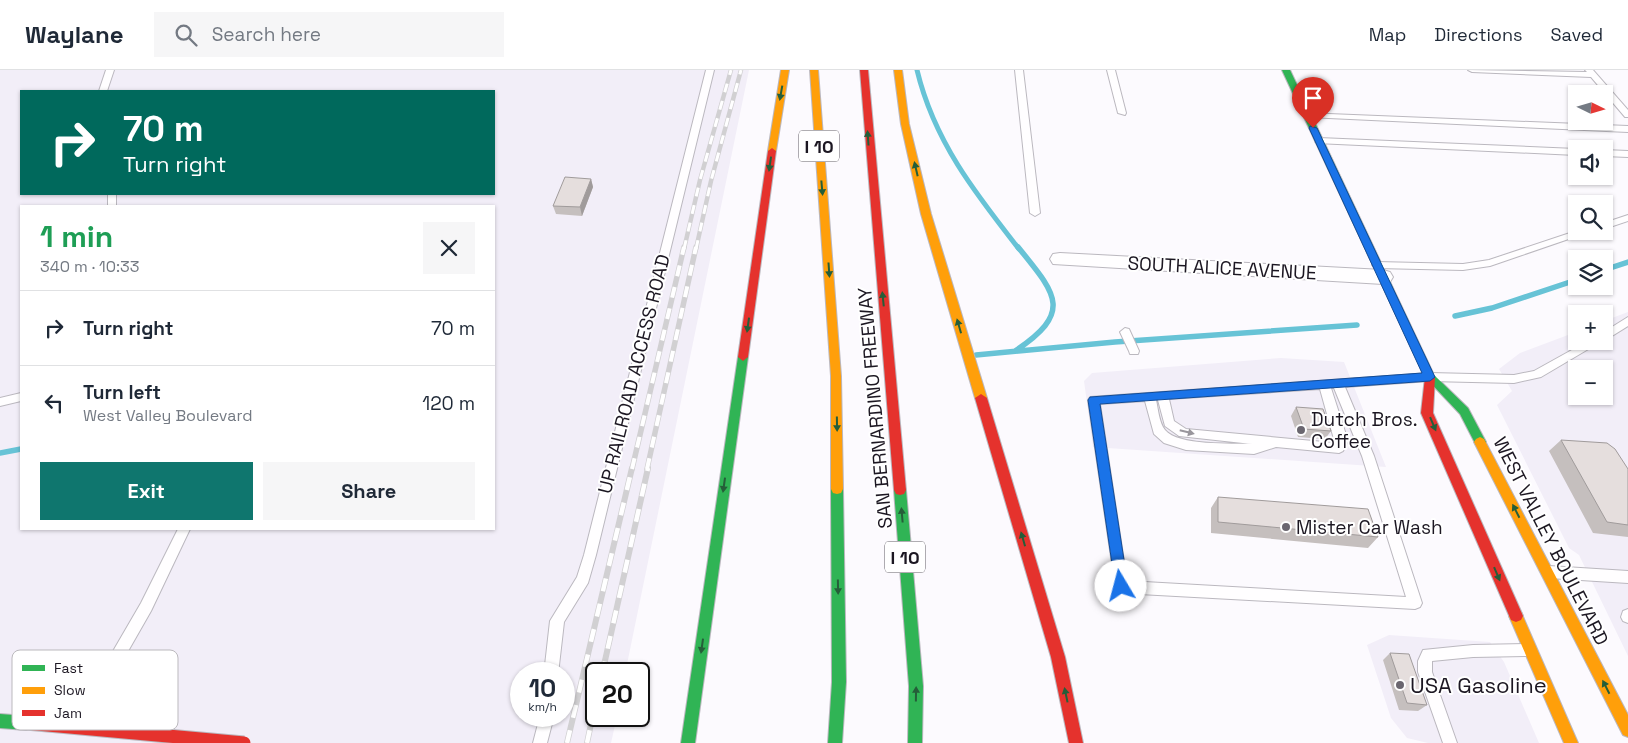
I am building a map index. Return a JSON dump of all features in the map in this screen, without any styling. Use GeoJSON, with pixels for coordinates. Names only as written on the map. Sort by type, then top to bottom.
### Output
{"type":"FeatureCollection","features":[{"type":"Feature","properties":{"kind":"main road"},"geometry":{"type":"LineString","coordinates":[[688,743],[785,70]]}},
{"type":"Feature","properties":{"kind":"main road","name":"SAN BERNARDINO FREEWAY"},"geometry":{"type":"LineString","coordinates":[[814,70],[836,376],[839,682],[835,743]]}},
{"type":"Feature","properties":{"kind":"main road","name":"SAN BERNARDINO FREEWAY"},"geometry":{"type":"LineString","coordinates":[[864,70],[875,220],[891,372],[916,686],[915,743]]}},
{"type":"Feature","properties":{"kind":"main road"},"geometry":{"type":"LineString","coordinates":[[898,70],[906,124],[926,214],[1058,657],[1076,743]]}},
{"type":"Feature","properties":{"kind":"main road","name":"WEST VALLEY BOULEVARD"},"geometry":{"type":"LineString","coordinates":[[1286,70],[1430,377],[1464,411],[1628,730]]}},
{"type":"Feature","properties":{"kind":"main road","name":"WEST VALLEY BOULEVARD"},"geometry":{"type":"LineString","coordinates":[[1430,377],[1428,413],[1571,743]]}},
{"type":"Feature","properties":{"kind":"main road"},"geometry":{"type":"LineString","coordinates":[[102,730],[244,743]]}},
{"type":"Feature","properties":{"kind":"street","name":"SOUTH ALICE AVENUE"},"geometry":{"type":"LineString","coordinates":[[1060,259],[1380,271]]}},
{"type":"Feature","properties":{"kind":"lane"},"geometry":{"type":"LineString","coordinates":[[103,90],[110,70]]}},
{"type":"Feature","properties":{"kind":"lane","name":"UP RAILROAD ACCESS ROAD"},"geometry":{"type":"LineString","coordinates":[[552,662],[557,621],[583,579],[590,555],[710,70]]}},
{"type":"Feature","properties":{"kind":"lane"},"geometry":{"type":"LineString","coordinates":[[1019,70],[1035,213]]}},
{"type":"Feature","properties":{"kind":"lane"},"geometry":{"type":"LineString","coordinates":[[1111,70],[1122,113]]}},
{"type":"Feature","properties":{"kind":"lane"},"geometry":{"type":"LineString","coordinates":[[1472,70],[1591,72],[1628,115]]}},
{"type":"Feature","properties":{"kind":"lane"},"geometry":{"type":"LineString","coordinates":[[1307,115],[1628,129]]}},
{"type":"Feature","properties":{"kind":"lane"},"geometry":{"type":"LineString","coordinates":[[1319,141],[1568,152]]}},
{"type":"Feature","properties":{"kind":"lane"},"geometry":{"type":"LineString","coordinates":[[1613,153],[1628,154]]}},
{"type":"Feature","properties":{"kind":"lane"},"geometry":{"type":"LineString","coordinates":[[1613,223],[1628,218]]}},
{"type":"Feature","properties":{"kind":"lane"},"geometry":{"type":"LineString","coordinates":[[1380,271],[1463,268],[1490,263],[1568,237]]}},
{"type":"Feature","properties":{"kind":"lane"},"geometry":{"type":"LineString","coordinates":[[1613,331],[1628,321]]}},
{"type":"Feature","properties":{"kind":"lane"},"geometry":{"type":"LineString","coordinates":[[1125,332],[1134,351]]}},
{"type":"Feature","properties":{"kind":"lane"},"geometry":{"type":"LineString","coordinates":[[1338,383],[1368,456],[1416,603],[1121,586],[1094,400],[1157,396],[1338,383],[1430,377],[1514,379],[1537,374],[1581,350]]}},
{"type":"Feature","properties":{"kind":"lane"},"geometry":{"type":"LineString","coordinates":[[1157,396],[1158,431],[1168,440],[1186,445],[1254,449],[1276,443],[1339,448],[1342,441],[1324,384]]}},
{"type":"Feature","properties":{"kind":"lane"},"geometry":{"type":"LineString","coordinates":[[0,402],[20,397]]}},
{"type":"Feature","properties":{"kind":"lane"},"geometry":{"type":"LineString","coordinates":[[121,650],[146,607],[184,530]]}},
{"type":"Feature","properties":{"kind":"lane"},"geometry":{"type":"LineString","coordinates":[[1547,572],[1628,578]]}},
{"type":"Feature","properties":{"kind":"lane"},"geometry":{"type":"LineString","coordinates":[[1450,743],[1426,672],[1425,661],[1428,655],[1473,651],[1530,650]]}},
{"type":"Feature","properties":{"kind":"lane"},"geometry":{"type":"LineString","coordinates":[[540,743],[544,727]]}},
{"type":"Feature","properties":{"kind":"lane"},"geometry":{"type":"LineString","coordinates":[[68,743],[75,730]]}},
{"type":"Feature","properties":{"kind":"shaded area"},"geometry":{"type":"Polygon","coordinates":[[[0,70],[749,70],[627,662],[585,662],[585,727],[615,727],[611,743],[0,743],[0,70]]]}},
{"type":"Feature","properties":{"kind":"shaded area"},"geometry":{"type":"Polygon","coordinates":[[[1628,312],[1628,656],[1579,555],[1569,548],[1497,405],[1512,391],[1499,369],[1520,353],[1568,335],[1568,350],[1613,350],[1613,318],[1628,312]]]}},
{"type":"Feature","properties":{"kind":"shaded area"},"geometry":{"type":"Polygon","coordinates":[[[1281,358],[1344,362],[1386,467],[1093,447],[1084,381],[1092,373],[1281,358]]]}},
{"type":"Feature","properties":{"kind":"shaded area"},"geometry":{"type":"Polygon","coordinates":[[[1389,635],[1490,642],[1504,662],[1539,743],[1428,743],[1407,738],[1391,718],[1367,645],[1389,635]]]}},
{"type":"Feature","properties":{"kind":"building"},"geometry":{"type":"Polygon","coordinates":[[[565,177],[591,179],[580,207],[553,206],[565,177]]]}},
{"type":"Feature","properties":{"kind":"building"},"geometry":{"type":"Polygon","coordinates":[[[1296,407],[1323,409],[1331,431],[1304,429],[1296,407]]]}},
{"type":"Feature","properties":{"kind":"building"},"geometry":{"type":"Polygon","coordinates":[[[1561,440],[1607,443],[1615,449],[1628,469],[1628,525],[1607,522],[1561,440]]]}},
{"type":"Feature","properties":{"kind":"building"},"geometry":{"type":"Polygon","coordinates":[[[1218,497],[1368,509],[1378,537],[1218,522],[1218,497]]]}},
{"type":"Feature","properties":{"kind":"building"},"geometry":{"type":"Polygon","coordinates":[[[1390,653],[1409,654],[1427,705],[1407,703],[1390,653]]]}},
{"type":"Feature","properties":{"kind":"waterway"},"geometry":{"type":"LineString","coordinates":[[917,70],[924,96],[945,143],[972,186],[1019,249]]}},
{"type":"Feature","properties":{"kind":"waterway"},"geometry":{"type":"LineString","coordinates":[[1015,351],[1046,325],[1052,313],[1053,302],[1042,278],[1018,247]]}},
{"type":"Feature","properties":{"kind":"waterway"},"geometry":{"type":"LineString","coordinates":[[1613,267],[1628,262]]}},
{"type":"Feature","properties":{"kind":"waterway"},"geometry":{"type":"LineString","coordinates":[[1455,316],[1492,308],[1568,283]]}},
{"type":"Feature","properties":{"kind":"waterway"},"geometry":{"type":"LineString","coordinates":[[976,355],[1115,342],[1357,325]]}},
{"type":"Feature","properties":{"kind":"waterway"},"geometry":{"type":"LineString","coordinates":[[0,453],[20,449]]}},
{"type":"Feature","properties":{"kind":"railway"},"geometry":{"type":"LineString","coordinates":[[684,249],[700,180],[731,70]]}},
{"type":"Feature","properties":{"kind":"railway"},"geometry":{"type":"LineString","coordinates":[[696,249],[711,181],[741,70]]}},
{"type":"Feature","properties":{"kind":"railway"},"geometry":{"type":"LineString","coordinates":[[632,469],[684,247]]}},
{"type":"Feature","properties":{"kind":"railway"},"geometry":{"type":"LineString","coordinates":[[647,469],[696,247]]}},
{"type":"Feature","properties":{"kind":"railway"},"geometry":{"type":"LineString","coordinates":[[567,743],[632,468]]}},
{"type":"Feature","properties":{"kind":"railway"},"geometry":{"type":"LineString","coordinates":[[605,662],[648,468]]}},
{"type":"Feature","properties":{"kind":"railway"},"geometry":{"type":"LineString","coordinates":[[587,743],[590,727]]}},
{"type":"Feature","properties":{"kind":"traffic: fast"},"geometry":{"type":"LineString","coordinates":[[1286,70],[1430,377],[1464,411],[1480,442]]}},
{"type":"Feature","properties":{"kind":"traffic: fast"},"geometry":{"type":"LineString","coordinates":[[688,743],[743,357]]}},
{"type":"Feature","properties":{"kind":"traffic: fast"},"geometry":{"type":"LineString","coordinates":[[835,743],[839,682],[837,489]]}},
{"type":"Feature","properties":{"kind":"traffic: fast"},"geometry":{"type":"LineString","coordinates":[[900,490],[916,686],[915,743]]}},
{"type":"Feature","properties":{"kind":"traffic: fast"},"geometry":{"type":"LineString","coordinates":[[0,721],[12,722]]}},
{"type":"Feature","properties":{"kind":"traffic: slow"},"geometry":{"type":"LineString","coordinates":[[772,151],[785,70]]}},
{"type":"Feature","properties":{"kind":"traffic: slow"},"geometry":{"type":"LineString","coordinates":[[814,70],[836,376],[837,489]]}},
{"type":"Feature","properties":{"kind":"traffic: slow"},"geometry":{"type":"LineString","coordinates":[[898,70],[905,124],[926,214],[981,398]]}},
{"type":"Feature","properties":{"kind":"traffic: slow"},"geometry":{"type":"LineString","coordinates":[[1480,442],[1628,730]]}},
{"type":"Feature","properties":{"kind":"traffic: slow"},"geometry":{"type":"LineString","coordinates":[[1516,616],[1571,743]]}},
{"type":"Feature","properties":{"kind":"traffic: jam"},"geometry":{"type":"LineString","coordinates":[[864,70],[900,490]]}},
{"type":"Feature","properties":{"kind":"traffic: jam"},"geometry":{"type":"LineString","coordinates":[[743,357],[772,151]]}},
{"type":"Feature","properties":{"kind":"traffic: jam"},"geometry":{"type":"LineString","coordinates":[[1430,377],[1427,413],[1516,616]]}},
{"type":"Feature","properties":{"kind":"traffic: jam"},"geometry":{"type":"LineString","coordinates":[[981,398],[1058,657],[1076,743]]}},
{"type":"Feature","properties":{"kind":"traffic: jam"},"geometry":{"type":"LineString","coordinates":[[102,730],[244,743]]}},
{"type":"Feature","properties":{"kind":"place","name":"Dutch Bros. Coffee"},"geometry":{"type":"Point","coordinates":[1301,430]}},
{"type":"Feature","properties":{"kind":"place","name":"Mister Car Wash"},"geometry":{"type":"Point","coordinates":[1286,527]}},
{"type":"Feature","properties":{"kind":"place","name":"USA Gasoline"},"geometry":{"type":"Point","coordinates":[1400,685]}},
{"type":"Feature","properties":{"kind":"route"},"geometry":{"type":"LineString","coordinates":[[1121,586],[1094,400],[1430,377],[1313,128]]}}]}
